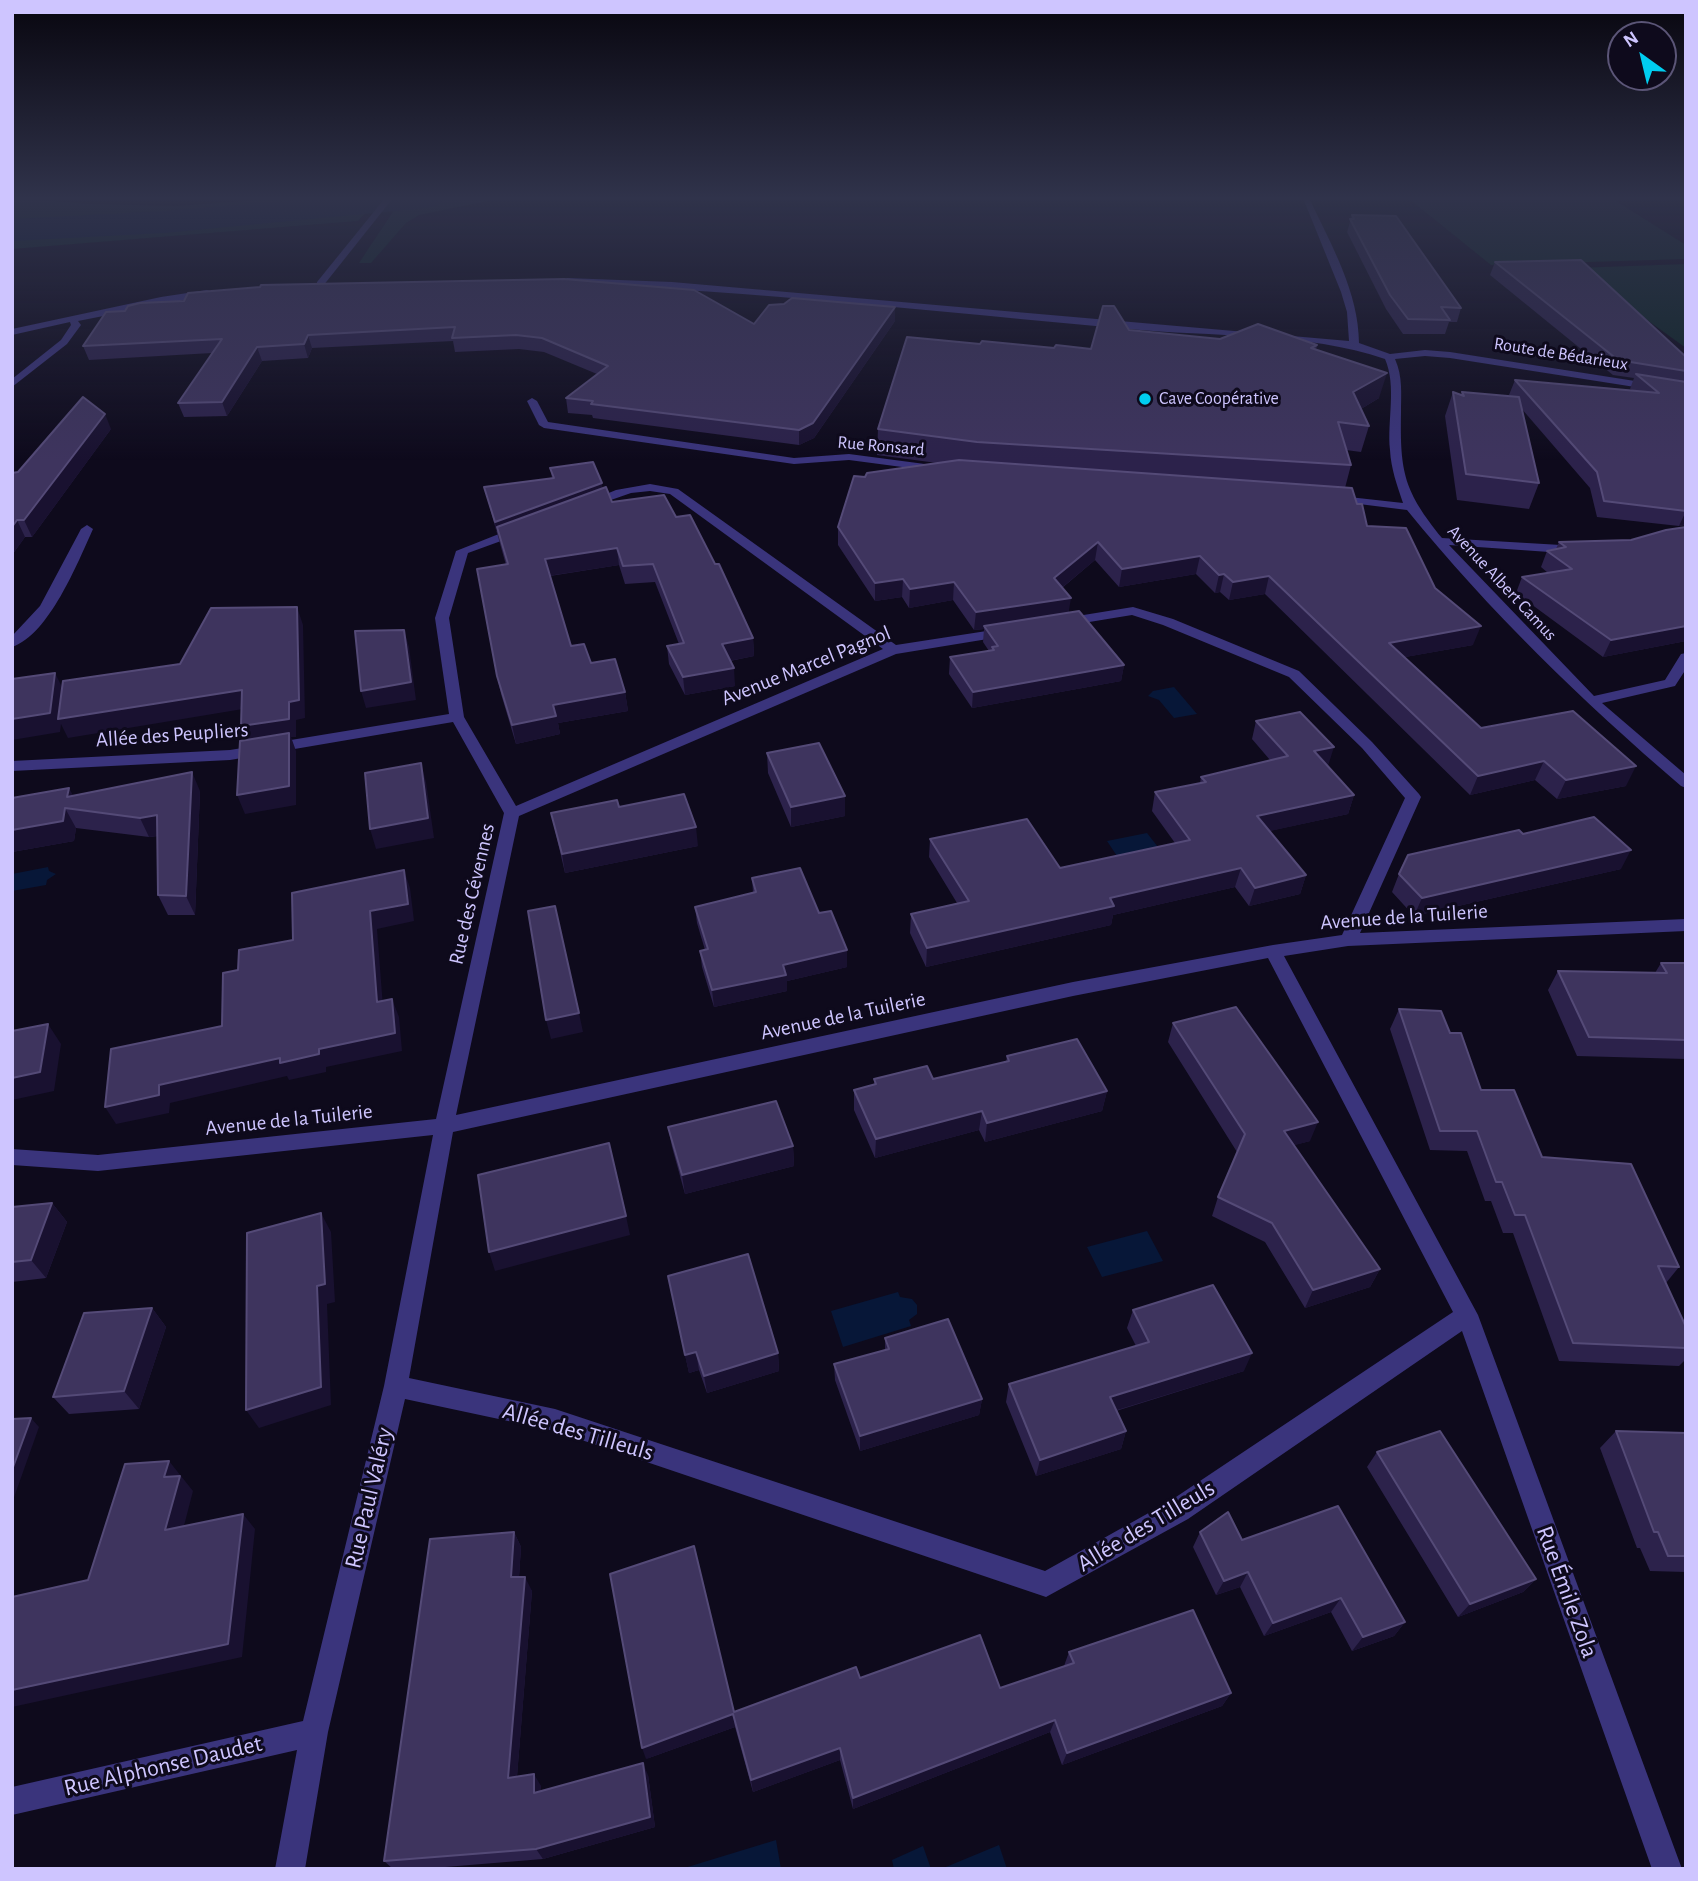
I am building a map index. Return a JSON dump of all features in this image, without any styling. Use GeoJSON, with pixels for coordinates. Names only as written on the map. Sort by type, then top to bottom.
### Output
{"type":"FeatureCollection","features":[{"type":"Feature","properties":{"kind":"street","name":"Route de Bédarieux"},"geometry":{"type":"LineString","coordinates":[[683,286],[1354,345],[1389,357],[1425,353],[1450,355],[1686,392]]}},
{"type":"Feature","properties":{"kind":"street"},"geometry":{"type":"LineString","coordinates":[[1341,286],[1351,315],[1354,345]]}},
{"type":"Feature","properties":{"kind":"street"},"geometry":{"type":"LineString","coordinates":[[12,332],[213,293]]}},
{"type":"Feature","properties":{"kind":"street"},"geometry":{"type":"LineString","coordinates":[[12,384],[65,342],[76,324],[73,320]]}},
{"type":"Feature","properties":{"kind":"street","name":"Avenue Albert Camus"},"geometry":{"type":"LineString","coordinates":[[1389,357],[1396,373],[1395,449],[1400,479],[1411,507],[1458,565],[1591,701],[1686,783]]}},
{"type":"Feature","properties":{"kind":"street","name":"Rue Ronsard"},"geometry":{"type":"LineString","coordinates":[[532,401],[544,425],[794,461],[849,457],[950,471]]}},
{"type":"Feature","properties":{"kind":"street"},"geometry":{"type":"LineString","coordinates":[[573,509],[635,487],[654,486],[674,491],[892,650]]}},
{"type":"Feature","properties":{"kind":"street"},"geometry":{"type":"LineString","coordinates":[[1320,498],[1411,507]]}},
{"type":"Feature","properties":{"kind":"street","name":"Rue des Cévennes"},"geometry":{"type":"LineString","coordinates":[[444,1126],[512,813],[457,717],[442,618],[462,551],[536,523]]}},
{"type":"Feature","properties":{"kind":"street"},"geometry":{"type":"LineString","coordinates":[[12,643],[28,634],[72,562],[87,529]]}},
{"type":"Feature","properties":{"kind":"street"},"geometry":{"type":"LineString","coordinates":[[1438,541],[1587,550]]}},
{"type":"Feature","properties":{"kind":"street"},"geometry":{"type":"LineString","coordinates":[[1053,624],[1133,611],[1168,622],[1294,674],[1367,745],[1413,797],[1348,940]]}},
{"type":"Feature","properties":{"kind":"street","name":"Avenue Marcel Pagnol"},"geometry":{"type":"LineString","coordinates":[[512,813],[892,650],[1026,628]]}},
{"type":"Feature","properties":{"kind":"street"},"geometry":{"type":"LineString","coordinates":[[1591,701],[1670,683],[1686,657]]}},
{"type":"Feature","properties":{"kind":"street","name":"Allée des Peupliers"},"geometry":{"type":"LineString","coordinates":[[12,766],[230,755],[457,717]]}},
{"type":"Feature","properties":{"kind":"street","name":"Avenue de la Tuilerie"},"geometry":{"type":"LineString","coordinates":[[12,1157],[99,1163],[444,1126],[1073,989],[1273,951],[1348,940],[1686,925]]}},
{"type":"Feature","properties":{"kind":"street"},"geometry":{"type":"LineString","coordinates":[[1273,951],[1467,1315]]}},
{"type":"Feature","properties":{"kind":"street","name":"Rue Paul Valéry"},"geometry":{"type":"LineString","coordinates":[[290,1869],[314,1732],[396,1386],[444,1126]]}},
{"type":"Feature","properties":{"kind":"street","name":"Allée des Tilleuls"},"geometry":{"type":"LineString","coordinates":[[396,1386],[555,1420],[1046,1584],[1179,1510],[1467,1315]]}},
{"type":"Feature","properties":{"kind":"street","name":"Rue Émile Zola"},"geometry":{"type":"LineString","coordinates":[[1467,1315],[1667,1869]]}},
{"type":"Feature","properties":{"kind":"street","name":"Rue Alphonse Daudet"},"geometry":{"type":"LineString","coordinates":[[12,1801],[314,1732]]}},
{"type":"Feature","properties":{"kind":"green space"},"geometry":{"type":"Polygon","coordinates":[[[1600,286],[1686,286],[1686,348],[1600,286]]]}},
{"type":"Feature","properties":{"kind":"water"},"geometry":{"type":"Polygon","coordinates":[[[1174,687],[1197,714],[1174,718],[1159,700],[1148,696],[1153,691],[1174,687]]]}},
{"type":"Feature","properties":{"kind":"water"},"geometry":{"type":"Polygon","coordinates":[[[1147,833],[1158,847],[1117,856],[1107,841],[1147,833]]]}},
{"type":"Feature","properties":{"kind":"water"},"geometry":{"type":"Polygon","coordinates":[[[48,867],[49,871],[56,874],[47,880],[46,885],[12,891],[12,874],[48,867]]]}},
{"type":"Feature","properties":{"kind":"water"},"geometry":{"type":"Polygon","coordinates":[[[1147,1231],[1163,1261],[1102,1277],[1087,1247],[1147,1231]]]}},
{"type":"Feature","properties":{"kind":"water"},"geometry":{"type":"Polygon","coordinates":[[[898,1292],[900,1297],[912,1299],[917,1305],[917,1314],[909,1320],[911,1326],[843,1347],[831,1311],[898,1292]]]}},
{"type":"Feature","properties":{"kind":"water"},"geometry":{"type":"Polygon","coordinates":[[[776,1840],[781,1869],[681,1869],[776,1840]]]}},
{"type":"Feature","properties":{"kind":"water"},"geometry":{"type":"Polygon","coordinates":[[[999,1845],[1007,1869],[941,1869],[999,1845]]]}},
{"type":"Feature","properties":{"kind":"water"},"geometry":{"type":"Polygon","coordinates":[[[923,1846],[931,1869],[894,1869],[892,1860],[923,1846]]]}},
{"type":"Feature","properties":{"kind":"building"},"geometry":{"type":"Polygon","coordinates":[[[644,286],[694,290],[754,324],[769,305],[784,304],[792,298],[895,307],[813,423],[799,430],[591,404],[593,401],[566,398],[608,366],[542,338],[516,335],[452,338],[455,327],[308,335],[304,344],[257,347],[222,402],[178,403],[222,339],[83,346],[106,312],[125,311],[128,306],[140,303],[184,301],[188,293],[260,287],[644,286]]]}},
{"type":"Feature","properties":{"kind":"building"},"geometry":{"type":"Polygon","coordinates":[[[1385,286],[1445,286],[1461,308],[1441,307],[1450,320],[1408,319],[1385,286]]]}},
{"type":"Feature","properties":{"kind":"building"},"geometry":{"type":"Polygon","coordinates":[[[1525,286],[1609,286],[1686,357],[1686,371],[1618,360],[1525,286]]]}},
{"type":"Feature","properties":{"kind":"building"},"geometry":{"type":"Polygon","coordinates":[[[1103,306],[1114,306],[1129,330],[1220,339],[1258,324],[1317,345],[1311,348],[1387,373],[1353,392],[1369,426],[1338,422],[1351,465],[977,442],[878,429],[907,337],[980,344],[982,341],[1091,349],[1103,306]]]}},
{"type":"Feature","properties":{"kind":"building"},"geometry":{"type":"Polygon","coordinates":[[[1636,374],[1686,382],[1686,511],[1604,501],[1597,472],[1515,380],[1659,393],[1636,374]]]}},
{"type":"Feature","properties":{"kind":"building"},"geometry":{"type":"Polygon","coordinates":[[[1453,392],[1464,396],[1462,392],[1519,397],[1539,483],[1466,474],[1453,392]]]}},
{"type":"Feature","properties":{"kind":"building"},"geometry":{"type":"Polygon","coordinates":[[[83,397],[105,414],[24,520],[17,520],[12,527],[12,473],[18,472],[83,397]]]}},
{"type":"Feature","properties":{"kind":"building"},"geometry":{"type":"Polygon","coordinates":[[[959,460],[1352,488],[1357,504],[1362,504],[1367,526],[1406,528],[1435,588],[1481,626],[1389,643],[1481,728],[1573,711],[1636,766],[1566,780],[1544,761],[1478,776],[1269,576],[1233,582],[1224,574],[1219,575],[1200,556],[1122,569],[1098,542],[1054,578],[1071,598],[976,612],[954,582],[910,589],[903,579],[875,583],[838,527],[854,476],[865,477],[867,473],[959,460]]]}},
{"type":"Feature","properties":{"kind":"building"},"geometry":{"type":"Polygon","coordinates":[[[593,462],[602,483],[495,522],[484,487],[554,478],[550,468],[593,462]]]}},
{"type":"Feature","properties":{"kind":"building"},"geometry":{"type":"Polygon","coordinates":[[[606,487],[612,502],[664,495],[676,517],[690,515],[715,564],[719,564],[753,638],[722,644],[734,668],[683,677],[667,646],[684,643],[653,564],[623,566],[617,548],[545,559],[571,646],[584,644],[591,663],[615,659],[625,692],[553,705],[556,716],[512,725],[497,676],[477,569],[508,564],[497,527],[606,487]]]}},
{"type":"Feature","properties":{"kind":"building"},"geometry":{"type":"Polygon","coordinates":[[[1686,527],[1686,626],[1611,640],[1522,577],[1572,569],[1547,551],[1566,547],[1559,542],[1631,540],[1686,527]]]}},
{"type":"Feature","properties":{"kind":"building"},"geometry":{"type":"Polygon","coordinates":[[[297,607],[299,700],[289,702],[289,719],[241,726],[242,690],[58,719],[63,681],[180,664],[211,608],[297,607]]]}},
{"type":"Feature","properties":{"kind":"building"},"geometry":{"type":"Polygon","coordinates":[[[1079,611],[1124,665],[973,692],[950,657],[994,650],[992,647],[998,646],[984,626],[1079,611]]]}},
{"type":"Feature","properties":{"kind":"building"},"geometry":{"type":"Polygon","coordinates":[[[404,630],[411,682],[361,691],[355,631],[404,630]]]}},
{"type":"Feature","properties":{"kind":"building"},"geometry":{"type":"Polygon","coordinates":[[[55,673],[50,713],[12,719],[12,679],[55,673]]]}},
{"type":"Feature","properties":{"kind":"building"},"geometry":{"type":"Polygon","coordinates":[[[1300,712],[1334,747],[1314,751],[1354,795],[1257,816],[1306,875],[1255,888],[1241,868],[1110,898],[1114,906],[927,948],[911,914],[969,901],[930,839],[1027,819],[1060,868],[1190,840],[1155,792],[1206,782],[1201,777],[1288,756],[1256,721],[1300,712]]]}},
{"type":"Feature","properties":{"kind":"building"},"geometry":{"type":"Polygon","coordinates":[[[289,733],[289,786],[237,795],[240,741],[289,733]]]}},
{"type":"Feature","properties":{"kind":"building"},"geometry":{"type":"Polygon","coordinates":[[[819,743],[845,796],[791,807],[767,753],[819,743]]]}},
{"type":"Feature","properties":{"kind":"building"},"geometry":{"type":"Polygon","coordinates":[[[421,763],[428,818],[370,829],[365,773],[421,763]]]}},
{"type":"Feature","properties":{"kind":"building"},"geometry":{"type":"Polygon","coordinates":[[[192,772],[186,896],[158,895],[157,815],[140,818],[65,808],[63,821],[12,830],[12,798],[69,788],[67,797],[192,772]]]}},
{"type":"Feature","properties":{"kind":"building"},"geometry":{"type":"Polygon","coordinates":[[[684,794],[696,827],[562,854],[551,813],[617,800],[619,807],[684,794]]]}},
{"type":"Feature","properties":{"kind":"building"},"geometry":{"type":"Polygon","coordinates":[[[1594,817],[1631,850],[1422,898],[1399,874],[1408,855],[1519,830],[1523,834],[1594,817]]]}},
{"type":"Feature","properties":{"kind":"building"},"geometry":{"type":"Polygon","coordinates":[[[800,868],[819,913],[831,911],[847,950],[783,965],[786,975],[712,990],[700,951],[708,949],[695,907],[756,892],[752,878],[800,868]]]}},
{"type":"Feature","properties":{"kind":"building"},"geometry":{"type":"Polygon","coordinates":[[[404,870],[408,904],[370,911],[377,1002],[392,999],[395,1033],[319,1049],[319,1054],[280,1063],[280,1058],[159,1085],[159,1095],[105,1107],[111,1049],[222,1026],[223,973],[238,970],[239,950],[293,940],[292,893],[404,870]]]}},
{"type":"Feature","properties":{"kind":"building"},"geometry":{"type":"Polygon","coordinates":[[[555,906],[579,1013],[546,1020],[528,911],[555,906]]]}},
{"type":"Feature","properties":{"kind":"building"},"geometry":{"type":"Polygon","coordinates":[[[1661,963],[1686,963],[1686,1040],[1589,1037],[1558,971],[1667,973],[1661,963]]]}},
{"type":"Feature","properties":{"kind":"building"},"geometry":{"type":"Polygon","coordinates":[[[1236,1007],[1318,1122],[1284,1131],[1380,1269],[1313,1290],[1272,1223],[1218,1197],[1245,1134],[1173,1023],[1236,1007]]]}},
{"type":"Feature","properties":{"kind":"building"},"geometry":{"type":"Polygon","coordinates":[[[1399,1009],[1441,1011],[1450,1033],[1461,1033],[1481,1090],[1514,1090],[1542,1157],[1631,1164],[1679,1267],[1658,1266],[1686,1327],[1686,1348],[1573,1343],[1525,1215],[1515,1215],[1502,1182],[1496,1182],[1477,1131],[1440,1131],[1399,1009]]]}},
{"type":"Feature","properties":{"kind":"building"},"geometry":{"type":"Polygon","coordinates":[[[48,1024],[40,1072],[12,1078],[12,1031],[48,1024]]]}},
{"type":"Feature","properties":{"kind":"building"},"geometry":{"type":"Polygon","coordinates":[[[1077,1039],[1107,1091],[987,1123],[982,1111],[876,1139],[854,1090],[876,1084],[874,1079],[927,1066],[933,1079],[1009,1061],[1007,1056],[1077,1039]]]}},
{"type":"Feature","properties":{"kind":"building"},"geometry":{"type":"Polygon","coordinates":[[[776,1101],[793,1146],[682,1175],[668,1127],[776,1101]]]}},
{"type":"Feature","properties":{"kind":"building"},"geometry":{"type":"Polygon","coordinates":[[[609,1143],[626,1216],[489,1252],[478,1175],[609,1143]]]}},
{"type":"Feature","properties":{"kind":"building"},"geometry":{"type":"Polygon","coordinates":[[[52,1203],[31,1260],[12,1262],[12,1207],[52,1203]]]}},
{"type":"Feature","properties":{"kind":"building"},"geometry":{"type":"Polygon","coordinates":[[[321,1213],[325,1284],[317,1286],[321,1387],[246,1410],[247,1233],[321,1213]]]}},
{"type":"Feature","properties":{"kind":"building"},"geometry":{"type":"Polygon","coordinates":[[[748,1254],[778,1353],[704,1376],[696,1352],[685,1355],[668,1276],[748,1254]]]}},
{"type":"Feature","properties":{"kind":"building"},"geometry":{"type":"Polygon","coordinates":[[[1213,1285],[1252,1353],[1110,1397],[1126,1431],[1040,1460],[1009,1384],[1149,1342],[1133,1310],[1213,1285]]]}},
{"type":"Feature","properties":{"kind":"building"},"geometry":{"type":"Polygon","coordinates":[[[152,1308],[124,1391],[53,1397],[84,1313],[152,1308]]]}},
{"type":"Feature","properties":{"kind":"building"},"geometry":{"type":"Polygon","coordinates":[[[948,1319],[982,1399],[860,1436],[834,1364],[889,1349],[885,1338],[948,1319]]]}},
{"type":"Feature","properties":{"kind":"building"},"geometry":{"type":"Polygon","coordinates":[[[31,1418],[12,1470],[12,1419],[31,1418]]]}},
{"type":"Feature","properties":{"kind":"building"},"geometry":{"type":"Polygon","coordinates":[[[1440,1431],[1536,1579],[1470,1604],[1377,1452],[1440,1431]]]}},
{"type":"Feature","properties":{"kind":"building"},"geometry":{"type":"Polygon","coordinates":[[[1616,1431],[1686,1433],[1686,1556],[1668,1556],[1658,1532],[1654,1532],[1616,1431]]]}},
{"type":"Feature","properties":{"kind":"building"},"geometry":{"type":"Polygon","coordinates":[[[169,1461],[164,1477],[180,1476],[165,1530],[243,1514],[228,1644],[12,1690],[12,1597],[88,1580],[125,1464],[169,1461]]]}},
{"type":"Feature","properties":{"kind":"building"},"geometry":{"type":"Polygon","coordinates":[[[1338,1506],[1405,1622],[1363,1637],[1341,1598],[1273,1623],[1248,1572],[1224,1581],[1200,1532],[1228,1512],[1242,1540],[1338,1506]]]}},
{"type":"Feature","properties":{"kind":"building"},"geometry":{"type":"Polygon","coordinates":[[[514,1532],[511,1577],[525,1577],[508,1778],[534,1774],[534,1793],[643,1763],[650,1817],[536,1849],[384,1861],[430,1539],[514,1532]]]}},
{"type":"Feature","properties":{"kind":"building"},"geometry":{"type":"Polygon","coordinates":[[[694,1546],[734,1712],[856,1667],[860,1678],[980,1635],[1000,1688],[1074,1663],[1069,1652],[1193,1610],[1231,1693],[1067,1753],[1055,1720],[853,1798],[840,1748],[751,1780],[733,1714],[642,1748],[610,1574],[694,1546]]]}},
{"type":"Feature","properties":{"kind":"place","name":"Cave Coopérative"},"geometry":{"type":"Point","coordinates":[1145,399]}}]}
